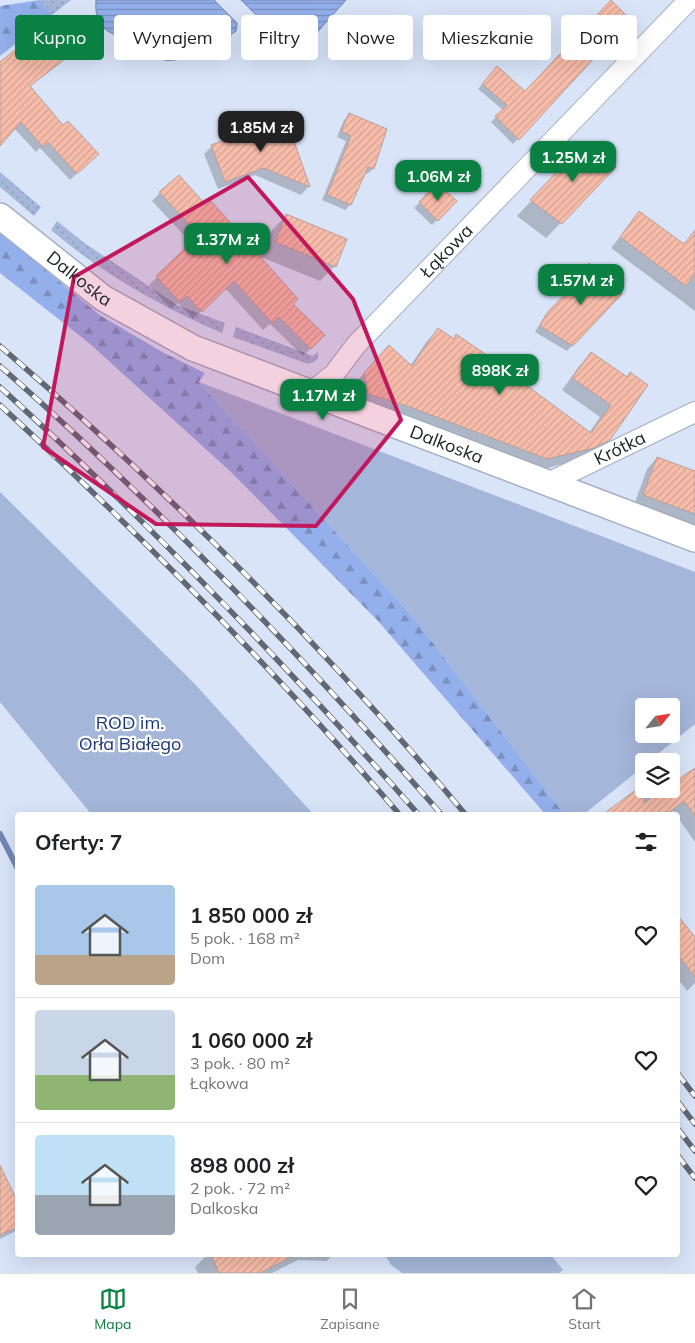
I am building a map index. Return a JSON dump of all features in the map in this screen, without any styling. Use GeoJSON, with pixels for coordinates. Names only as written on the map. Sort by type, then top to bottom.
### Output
{"type":"FeatureCollection","features":[{"type":"Feature","properties":{"kind":"street","name":"Łąkowa"},"geometry":{"type":"LineString","coordinates":[[309,394],[334,374],[356,345],[689,0]]}},
{"type":"Feature","properties":{"kind":"street","name":"Dalkoska"},"geometry":{"type":"LineString","coordinates":[[0,216],[103,298],[193,348],[309,394],[695,539]]}},
{"type":"Feature","properties":{"kind":"street","name":"Krótka"},"geometry":{"type":"LineString","coordinates":[[546,484],[695,412]]}},
{"type":"Feature","properties":{"kind":"highlighted area"},"geometry":{"type":"Polygon","coordinates":[[[248,177],[353,299],[401,420],[316,526],[156,524],[43,447],[74,277],[248,177]]]}},
{"type":"Feature","properties":{"kind":"green space"},"geometry":{"type":"Polygon","coordinates":[[[40,0],[71,0],[52,15],[40,0]]]}},
{"type":"Feature","properties":{"kind":"green space"},"geometry":{"type":"Polygon","coordinates":[[[40,0],[52,15],[15,15],[15,44],[0,56],[0,6],[40,0]]]}},
{"type":"Feature","properties":{"kind":"green space"},"geometry":{"type":"Polygon","coordinates":[[[0,172],[41,207],[34,216],[0,187],[0,172]]]}},
{"type":"Feature","properties":{"kind":"green space"},"geometry":{"type":"Polygon","coordinates":[[[57,221],[83,242],[177,305],[225,323],[222,333],[176,312],[111,275],[51,230],[57,221]]]}},
{"type":"Feature","properties":{"kind":"green space"},"geometry":{"type":"Polygon","coordinates":[[[0,232],[101,316],[164,353],[205,373],[199,382],[414,618],[563,812],[543,812],[378,621],[231,472],[89,343],[0,273],[0,232]]]}},
{"type":"Feature","properties":{"kind":"green space"},"geometry":{"type":"Polygon","coordinates":[[[236,327],[313,356],[318,352],[318,357],[315,361],[308,364],[233,337],[236,327]]]}},
{"type":"Feature","properties":{"kind":"green space"},"geometry":{"type":"Polygon","coordinates":[[[199,382],[695,572],[695,724],[680,736],[680,698],[635,698],[635,743],[671,743],[659,753],[635,753],[635,773],[587,812],[563,812],[414,618],[199,382]]]}},
{"type":"Feature","properties":{"kind":"green space","name":"ROD im. Orła Białego"},"geometry":{"type":"Polygon","coordinates":[[[0,492],[193,682],[311,812],[90,812],[0,702],[0,492]]]}},
{"type":"Feature","properties":{"kind":"green space"},"geometry":{"type":"Polygon","coordinates":[[[386,1257],[553,1257],[563,1270],[559,1273],[402,1273],[391,1265],[386,1257]]]}},
{"type":"Feature","properties":{"kind":"water"},"geometry":{"type":"Polygon","coordinates":[[[96,0],[214,0],[229,15],[114,15],[114,35],[104,28],[104,15],[97,15],[96,0]]]}},
{"type":"Feature","properties":{"kind":"water"},"geometry":{"type":"Polygon","coordinates":[[[241,0],[346,0],[333,15],[328,15],[328,20],[318,31],[318,15],[256,15],[241,0]]]}},
{"type":"Feature","properties":{"kind":"water"},"geometry":{"type":"Polygon","coordinates":[[[231,17],[237,23],[236,31],[231,34],[231,17]]]}},
{"type":"Feature","properties":{"kind":"building"},"geometry":{"type":"Polygon","coordinates":[[[611,0],[626,15],[597,15],[611,0]]]}},
{"type":"Feature","properties":{"kind":"building"},"geometry":{"type":"Polygon","coordinates":[[[15,50],[15,60],[64,60],[30,86],[63,125],[68,121],[99,154],[77,174],[48,142],[43,147],[21,122],[0,146],[0,62],[15,50]]]}},
{"type":"Feature","properties":{"kind":"building"},"geometry":{"type":"Polygon","coordinates":[[[561,53],[561,60],[592,60],[519,140],[495,116],[507,105],[482,84],[497,66],[525,91],[561,53]]]}},
{"type":"Feature","properties":{"kind":"building"},"geometry":{"type":"Polygon","coordinates":[[[349,113],[387,129],[374,169],[368,167],[351,205],[327,195],[351,136],[341,131],[349,113]]]}},
{"type":"Feature","properties":{"kind":"building"},"geometry":{"type":"Polygon","coordinates":[[[286,118],[310,187],[264,168],[225,182],[211,145],[286,118]]]}},
{"type":"Feature","properties":{"kind":"building"},"geometry":{"type":"Polygon","coordinates":[[[585,142],[616,167],[562,224],[530,200],[585,142]]]}},
{"type":"Feature","properties":{"kind":"building"},"geometry":{"type":"Polygon","coordinates":[[[179,175],[206,205],[211,201],[298,299],[293,304],[325,335],[311,349],[279,317],[272,323],[234,281],[202,312],[187,296],[180,302],[156,276],[199,235],[159,192],[179,175]]]}},
{"type":"Feature","properties":{"kind":"building"},"geometry":{"type":"Polygon","coordinates":[[[437,183],[457,201],[438,221],[419,202],[437,183]]]}},
{"type":"Feature","properties":{"kind":"building"},"geometry":{"type":"Polygon","coordinates":[[[639,211],[684,244],[695,230],[695,274],[686,286],[620,237],[639,211]]]}},
{"type":"Feature","properties":{"kind":"building"},"geometry":{"type":"Polygon","coordinates":[[[286,214],[347,239],[336,267],[275,242],[286,214]]]}},
{"type":"Feature","properties":{"kind":"building"},"geometry":{"type":"Polygon","coordinates":[[[589,263],[622,294],[573,346],[540,326],[547,313],[580,278],[577,276],[589,263]]]}},
{"type":"Feature","properties":{"kind":"building"},"geometry":{"type":"Polygon","coordinates":[[[438,328],[454,339],[456,334],[510,371],[521,356],[537,367],[526,385],[591,433],[611,405],[572,378],[591,352],[627,377],[630,372],[648,385],[610,440],[594,448],[547,459],[410,407],[368,394],[364,373],[389,345],[412,366],[438,328]]]}},
{"type":"Feature","properties":{"kind":"building"},"geometry":{"type":"Polygon","coordinates":[[[657,457],[695,471],[695,514],[643,495],[657,457]]]}},
{"type":"Feature","properties":{"kind":"building"},"geometry":{"type":"Polygon","coordinates":[[[695,768],[695,816],[684,801],[670,812],[606,812],[635,791],[635,798],[644,798],[644,803],[651,798],[680,798],[680,778],[695,768]]]}},
{"type":"Feature","properties":{"kind":"building"},"geometry":{"type":"Polygon","coordinates":[[[680,918],[695,937],[695,977],[680,958],[680,918]]]}},
{"type":"Feature","properties":{"kind":"building"},"geometry":{"type":"Polygon","coordinates":[[[0,1165],[15,1197],[15,1228],[0,1235],[0,1165]]]}},
{"type":"Feature","properties":{"kind":"building"},"geometry":{"type":"Polygon","coordinates":[[[212,1257],[291,1257],[260,1273],[219,1273],[212,1257]]]}},
{"type":"Feature","properties":{"kind":"waterway"},"geometry":{"type":"LineString","coordinates":[[0,834],[15,863]]}},
{"type":"Feature","properties":{"kind":"railway"},"geometry":{"type":"LineString","coordinates":[[0,346],[123,456],[242,571],[357,691],[463,812]]}},
{"type":"Feature","properties":{"kind":"railway"},"geometry":{"type":"LineString","coordinates":[[0,366],[173,527],[283,640],[439,812]]}},
{"type":"Feature","properties":{"kind":"railway"},"geometry":{"type":"LineString","coordinates":[[0,387],[216,595],[319,704],[416,812]]}},
{"type":"Feature","properties":{"kind":"railway"},"geometry":{"type":"LineString","coordinates":[[0,405],[53,454],[206,604],[305,708],[397,812]]}},
{"type":"Feature","properties":{"kind":"railway"},"geometry":{"type":"LineString","coordinates":[[680,1077],[695,1096]]}},
{"type":"Feature","properties":{"kind":"railway"},"geometry":{"type":"LineString","coordinates":[[680,1105],[695,1124]]}},
{"type":"Feature","properties":{"kind":"railway"},"geometry":{"type":"LineString","coordinates":[[680,1132],[695,1151]]}},
{"type":"Feature","properties":{"kind":"railway"},"geometry":{"type":"LineString","coordinates":[[680,1159],[695,1178]]}}]}
